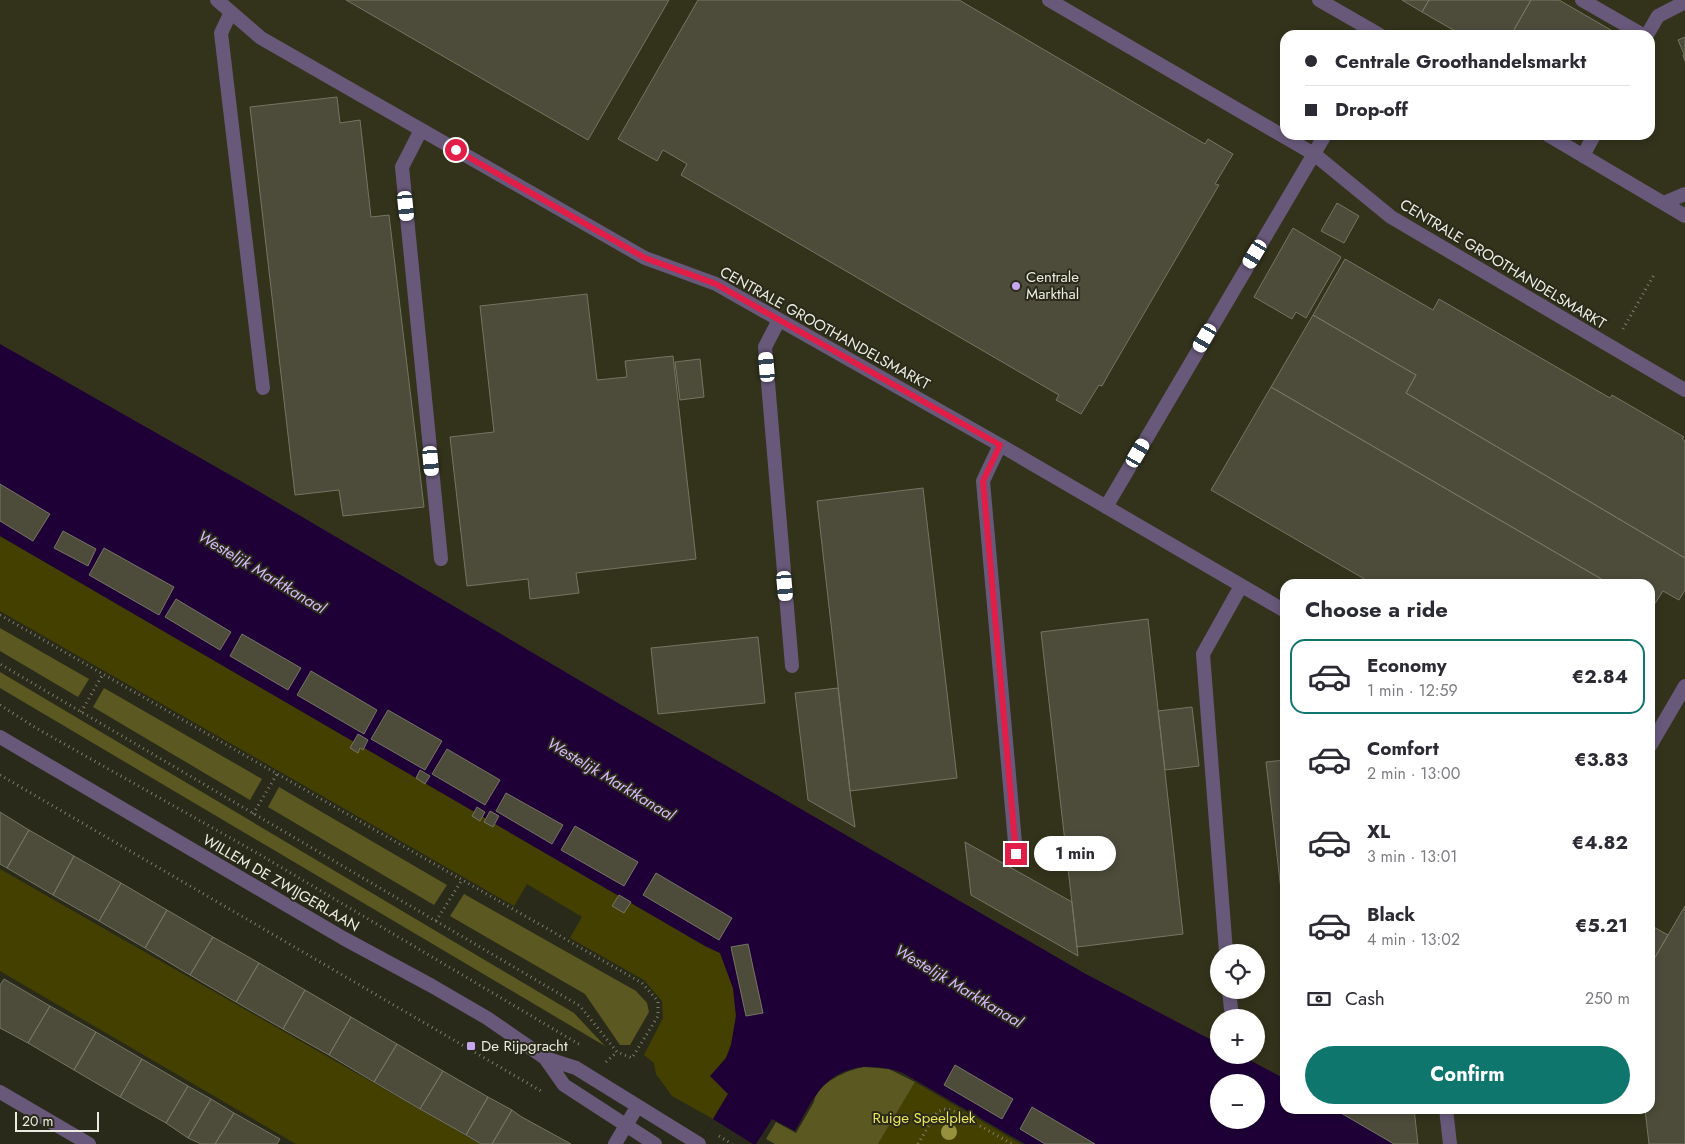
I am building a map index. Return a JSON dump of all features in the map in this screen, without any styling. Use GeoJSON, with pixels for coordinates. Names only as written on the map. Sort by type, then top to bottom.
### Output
{"type":"FeatureCollection","features":[{"type":"Feature","properties":{"kind":"street","name":"CENTRALE GROOTHANDELSMARKT"},"geometry":{"type":"LineString","coordinates":[[218,0],[261,38],[421,130],[645,258],[716,284],[1000,445],[1280,608]]}},
{"type":"Feature","properties":{"kind":"street","name":"CENTRALE GROOTHANDELSMARKT"},"geometry":{"type":"LineString","coordinates":[[1050,0],[1280,134]]}},
{"type":"Feature","properties":{"kind":"street"},"geometry":{"type":"LineString","coordinates":[[1319,0],[1371,30]]}},
{"type":"Feature","properties":{"kind":"street"},"geometry":{"type":"LineString","coordinates":[[1582,0],[1634,30]]}},
{"type":"Feature","properties":{"kind":"street"},"geometry":{"type":"LineString","coordinates":[[1650,30],[1658,16],[1685,2]]}},
{"type":"Feature","properties":{"kind":"street"},"geometry":{"type":"LineString","coordinates":[[231,12],[221,34],[263,388]]}},
{"type":"Feature","properties":{"kind":"street"},"geometry":{"type":"LineString","coordinates":[[421,130],[402,167],[441,559]]}},
{"type":"Feature","properties":{"kind":"street","name":"CENTRALE GROOTHANDELSMARKT"},"geometry":{"type":"LineString","coordinates":[[1290,140],[1314,154],[1391,217],[1685,390]]}},
{"type":"Feature","properties":{"kind":"street"},"geometry":{"type":"LineString","coordinates":[[1106,507],[1322,140]]}},
{"type":"Feature","properties":{"kind":"street"},"geometry":{"type":"LineString","coordinates":[[1556,140],[1685,216]]}},
{"type":"Feature","properties":{"kind":"street"},"geometry":{"type":"LineString","coordinates":[[1583,156],[1591,140]]}},
{"type":"Feature","properties":{"kind":"street"},"geometry":{"type":"LineString","coordinates":[[1664,203],[1685,194]]}},
{"type":"Feature","properties":{"kind":"street"},"geometry":{"type":"LineString","coordinates":[[779,320],[765,347],[792,666]]}},
{"type":"Feature","properties":{"kind":"street"},"geometry":{"type":"LineString","coordinates":[[1000,445],[983,481],[1016,854]]}},
{"type":"Feature","properties":{"kind":"street"},"geometry":{"type":"LineString","coordinates":[[1225,944],[1203,654],[1241,586]]}},
{"type":"Feature","properties":{"kind":"street"},"geometry":{"type":"LineString","coordinates":[[1655,737],[1685,686]]}},
{"type":"Feature","properties":{"kind":"street","name":"WILLEM DE ZWIJGERLAAN"},"geometry":{"type":"LineString","coordinates":[[0,737],[343,938],[487,1018],[545,1058],[576,1068],[699,1144]]}},
{"type":"Feature","properties":{"kind":"street"},"geometry":{"type":"LineString","coordinates":[[1230,999],[1231,1009]]}},
{"type":"Feature","properties":{"kind":"street","name":"WILLEM DE ZWIJGERLAAN"},"geometry":{"type":"LineString","coordinates":[[545,1058],[564,1085],[655,1144]]}},
{"type":"Feature","properties":{"kind":"street"},"geometry":{"type":"LineString","coordinates":[[0,1092],[89,1144]]}},
{"type":"Feature","properties":{"kind":"street"},"geometry":{"type":"LineString","coordinates":[[615,1144],[637,1107]]}},
{"type":"Feature","properties":{"kind":"street"},"geometry":{"type":"LineString","coordinates":[[1447,1114],[1450,1144]]}},
{"type":"Feature","properties":{"kind":"path"},"geometry":{"type":"LineString","coordinates":[[1612,347],[1655,273]]}},
{"type":"Feature","properties":{"kind":"path"},"geometry":{"type":"LineString","coordinates":[[0,615],[642,982],[658,1001],[658,1016],[632,1058],[617,1052],[580,1006],[0,664]]}},
{"type":"Feature","properties":{"kind":"path"},"geometry":{"type":"LineString","coordinates":[[81,712],[103,674]]}},
{"type":"Feature","properties":{"kind":"path"},"geometry":{"type":"LineString","coordinates":[[0,705],[36,728],[257,853],[586,1048]]}},
{"type":"Feature","properties":{"kind":"path"},"geometry":{"type":"LineString","coordinates":[[254,814],[277,774]]}},
{"type":"Feature","properties":{"kind":"path"},"geometry":{"type":"LineString","coordinates":[[0,775],[541,1092]]}},
{"type":"Feature","properties":{"kind":"path"},"geometry":{"type":"LineString","coordinates":[[436,921],[462,880]]}},
{"type":"Feature","properties":{"kind":"path"},"geometry":{"type":"LineString","coordinates":[[606,1062],[617,1052]]}},
{"type":"Feature","properties":{"kind":"path"},"geometry":{"type":"LineString","coordinates":[[600,1058],[611,1067]]}},
{"type":"Feature","properties":{"kind":"path"},"geometry":{"type":"LineString","coordinates":[[918,1144],[937,1112],[944,1109],[952,1110],[1012,1144]]}},
{"type":"Feature","properties":{"kind":"shaded area"},"geometry":{"type":"Polygon","coordinates":[[[0,0],[1685,0],[1685,1144],[1338,1144],[1287,1114],[1655,1114],[1655,579],[1280,579],[1280,1110],[1265,1101],[1265,1074],[1242,1074],[1225,1064],[1265,1064],[1265,1009],[1210,1009],[1210,1056],[0,360],[0,0]]]}},
{"type":"Feature","properties":{"kind":"shaded area"},"geometry":{"type":"Polygon","coordinates":[[[0,628],[89,679],[78,697],[0,651],[0,628]]]}},
{"type":"Feature","properties":{"kind":"shaded area"},"geometry":{"type":"Polygon","coordinates":[[[0,672],[574,1013],[605,1046],[0,688],[0,672]]]}},
{"type":"Feature","properties":{"kind":"shaded area"},"geometry":{"type":"Polygon","coordinates":[[[104,688],[262,779],[250,800],[93,707],[104,688]]]}},
{"type":"Feature","properties":{"kind":"shaded area"},"geometry":{"type":"Polygon","coordinates":[[[279,787],[447,885],[434,905],[268,807],[279,787]]]}},
{"type":"Feature","properties":{"kind":"shaded area"},"geometry":{"type":"Polygon","coordinates":[[[464,894],[636,991],[647,1003],[649,1012],[630,1045],[620,1045],[585,994],[450,916],[464,894]]]}},
{"type":"Feature","properties":{"kind":"shaded area"},"geometry":{"type":"Polygon","coordinates":[[[864,1067],[889,1069],[915,1082],[878,1144],[775,1144],[766,1139],[776,1122],[796,1133],[816,1095],[827,1083],[842,1074],[864,1067]]]}},
{"type":"Feature","properties":{"kind":"green space"},"geometry":{"type":"Polygon","coordinates":[[[0,536],[720,953],[733,988],[736,1016],[731,1045],[726,1058],[711,1076],[728,1094],[713,1119],[672,1096],[656,1074],[654,1063],[644,1055],[663,1018],[662,1001],[644,980],[570,938],[582,917],[527,884],[514,906],[0,611],[0,536]]]}},
{"type":"Feature","properties":{"kind":"green space"},"geometry":{"type":"Polygon","coordinates":[[[0,869],[480,1144],[296,1144],[0,971],[0,869]]]}},
{"type":"Feature","properties":{"kind":"green space","name":"Ruige Speelplek"},"geometry":{"type":"Polygon","coordinates":[[[915,1082],[1021,1144],[878,1144],[915,1082]]]}},
{"type":"Feature","properties":{"kind":"water","name":"Westelijk Marktkanaal"},"geometry":{"type":"Polygon","coordinates":[[[0,344],[253,488],[635,713],[1084,973],[1210,1039],[1210,1064],[1257,1064],[1280,1076],[1280,1114],[1347,1114],[1398,1144],[1025,1144],[903,1073],[880,1067],[869,1067],[847,1071],[827,1082],[812,1100],[795,1131],[772,1119],[756,1144],[698,1144],[728,1094],[710,1076],[726,1058],[731,1045],[736,1016],[733,988],[720,953],[0,536],[0,344]]]}},
{"type":"Feature","properties":{"kind":"pier"},"geometry":{"type":"Polygon","coordinates":[[[713,1119],[753,1144],[698,1144],[713,1119]]]}},
{"type":"Feature","properties":{"kind":"building"},"geometry":{"type":"Polygon","coordinates":[[[346,0],[669,0],[588,140],[346,0]]]}},
{"type":"Feature","properties":{"kind":"building","name":"Centrale Markthal"},"geometry":{"type":"Polygon","coordinates":[[[698,0],[959,0],[1205,144],[1208,139],[1233,154],[1215,184],[1219,185],[1102,386],[1099,385],[1081,414],[1056,400],[1059,395],[681,175],[687,164],[663,150],[657,161],[618,139],[698,0]]]}},
{"type":"Feature","properties":{"kind":"building"},"geometry":{"type":"Polygon","coordinates":[[[1402,0],[1429,0],[1422,12],[1402,0]]]}},
{"type":"Feature","properties":{"kind":"building"},"geometry":{"type":"Polygon","coordinates":[[[1429,0],[1531,0],[1514,30],[1453,30],[1422,12],[1429,0]]]}},
{"type":"Feature","properties":{"kind":"building"},"geometry":{"type":"Polygon","coordinates":[[[1531,0],[1559,0],[1611,30],[1514,30],[1531,0]]]}},
{"type":"Feature","properties":{"kind":"building"},"geometry":{"type":"Polygon","coordinates":[[[1685,37],[1685,61],[1678,40],[1685,37]]]}},
{"type":"Feature","properties":{"kind":"building"},"geometry":{"type":"Polygon","coordinates":[[[337,97],[340,123],[360,120],[371,217],[389,215],[424,507],[343,516],[339,490],[295,495],[250,107],[337,97]]]}},
{"type":"Feature","properties":{"kind":"building"},"geometry":{"type":"Polygon","coordinates":[[[1337,203],[1359,216],[1344,243],[1321,231],[1337,203]]]}},
{"type":"Feature","properties":{"kind":"building"},"geometry":{"type":"Polygon","coordinates":[[[1293,228],[1341,257],[1306,318],[1296,312],[1292,319],[1254,297],[1293,228]]]}},
{"type":"Feature","properties":{"kind":"building"},"geometry":{"type":"Polygon","coordinates":[[[1345,259],[1433,310],[1439,299],[1610,398],[1612,395],[1684,437],[1682,439],[1685,441],[1685,558],[1406,393],[1416,375],[1313,315],[1345,259]]]}},
{"type":"Feature","properties":{"kind":"building"},"geometry":{"type":"Polygon","coordinates":[[[587,294],[597,380],[627,377],[625,361],[673,356],[696,559],[576,573],[579,593],[530,599],[528,579],[467,586],[450,437],[494,432],[480,306],[587,294]]]}},
{"type":"Feature","properties":{"kind":"building"},"geometry":{"type":"Polygon","coordinates":[[[1313,315],[1416,375],[1406,393],[1685,558],[1685,590],[1679,600],[1663,591],[1655,603],[1655,579],[1601,579],[1271,387],[1313,315]]]}},
{"type":"Feature","properties":{"kind":"building"},"geometry":{"type":"Polygon","coordinates":[[[700,359],[704,397],[680,400],[675,362],[700,359]]]}},
{"type":"Feature","properties":{"kind":"building"},"geometry":{"type":"Polygon","coordinates":[[[1271,387],[1601,579],[1364,579],[1211,490],[1271,387]]]}},
{"type":"Feature","properties":{"kind":"building"},"geometry":{"type":"Polygon","coordinates":[[[0,484],[50,514],[33,541],[0,521],[0,484]]]}},
{"type":"Feature","properties":{"kind":"building"},"geometry":{"type":"Polygon","coordinates":[[[923,488],[957,778],[850,791],[817,501],[923,488]]]}},
{"type":"Feature","properties":{"kind":"building"},"geometry":{"type":"Polygon","coordinates":[[[63,531],[96,549],[88,566],[54,548],[63,531]]]}},
{"type":"Feature","properties":{"kind":"building"},"geometry":{"type":"Polygon","coordinates":[[[104,548],[174,587],[159,615],[89,575],[104,548]]]}},
{"type":"Feature","properties":{"kind":"building"},"geometry":{"type":"Polygon","coordinates":[[[176,599],[231,632],[220,650],[165,617],[176,599]]]}},
{"type":"Feature","properties":{"kind":"building"},"geometry":{"type":"Polygon","coordinates":[[[1148,619],[1183,934],[1077,947],[1041,632],[1148,619]]]}},
{"type":"Feature","properties":{"kind":"building"},"geometry":{"type":"Polygon","coordinates":[[[242,634],[301,668],[288,690],[230,656],[242,634]]]}},
{"type":"Feature","properties":{"kind":"building"},"geometry":{"type":"Polygon","coordinates":[[[758,637],[765,703],[658,714],[651,648],[758,637]]]}},
{"type":"Feature","properties":{"kind":"building"},"geometry":{"type":"Polygon","coordinates":[[[311,671],[377,710],[364,734],[297,695],[311,671]]]}},
{"type":"Feature","properties":{"kind":"building"},"geometry":{"type":"Polygon","coordinates":[[[838,688],[855,827],[808,800],[795,693],[838,688]]]}},
{"type":"Feature","properties":{"kind":"building"},"geometry":{"type":"Polygon","coordinates":[[[1192,707],[1199,766],[1165,770],[1158,711],[1192,707]]]}},
{"type":"Feature","properties":{"kind":"building"},"geometry":{"type":"Polygon","coordinates":[[[388,710],[442,741],[425,770],[371,739],[388,710]]]}},
{"type":"Feature","properties":{"kind":"building"},"geometry":{"type":"Polygon","coordinates":[[[358,734],[368,740],[363,750],[360,748],[358,753],[350,748],[358,734]]]}},
{"type":"Feature","properties":{"kind":"building"},"geometry":{"type":"Polygon","coordinates":[[[447,749],[500,780],[485,805],[432,774],[447,749]]]}},
{"type":"Feature","properties":{"kind":"building"},"geometry":{"type":"Polygon","coordinates":[[[1280,761],[1280,881],[1266,762],[1280,761]]]}},
{"type":"Feature","properties":{"kind":"building"},"geometry":{"type":"Polygon","coordinates":[[[420,770],[430,776],[425,784],[416,778],[420,770]]]}},
{"type":"Feature","properties":{"kind":"building"},"geometry":{"type":"Polygon","coordinates":[[[506,793],[563,825],[552,844],[496,811],[506,793]]]}},
{"type":"Feature","properties":{"kind":"building"},"geometry":{"type":"Polygon","coordinates":[[[477,807],[485,812],[480,821],[472,816],[477,807]]]}},
{"type":"Feature","properties":{"kind":"building"},"geometry":{"type":"Polygon","coordinates":[[[490,811],[499,816],[493,827],[484,822],[490,811]]]}},
{"type":"Feature","properties":{"kind":"building"},"geometry":{"type":"Polygon","coordinates":[[[0,812],[29,830],[7,868],[0,864],[0,812]]]}},
{"type":"Feature","properties":{"kind":"building"},"geometry":{"type":"Polygon","coordinates":[[[575,826],[638,862],[624,886],[561,850],[575,826]]]}},
{"type":"Feature","properties":{"kind":"building"},"geometry":{"type":"Polygon","coordinates":[[[29,830],[74,856],[53,895],[7,868],[29,830]]]}},
{"type":"Feature","properties":{"kind":"building"},"geometry":{"type":"Polygon","coordinates":[[[965,842],[1072,902],[1078,956],[971,895],[965,842]]]}},
{"type":"Feature","properties":{"kind":"building"},"geometry":{"type":"Polygon","coordinates":[[[74,856],[121,883],[99,921],[53,895],[74,856]]]}},
{"type":"Feature","properties":{"kind":"building"},"geometry":{"type":"Polygon","coordinates":[[[656,873],[732,918],[719,940],[643,895],[656,873]]]}},
{"type":"Feature","properties":{"kind":"building"},"geometry":{"type":"Polygon","coordinates":[[[121,883],[167,910],[145,948],[99,921],[121,883]]]}},
{"type":"Feature","properties":{"kind":"building"},"geometry":{"type":"Polygon","coordinates":[[[619,895],[631,902],[624,913],[612,906],[619,895]]]}},
{"type":"Feature","properties":{"kind":"building"},"geometry":{"type":"Polygon","coordinates":[[[1685,906],[1685,1144],[1649,1144],[1646,1114],[1655,1114],[1655,957],[1685,906]]]}},
{"type":"Feature","properties":{"kind":"building"},"geometry":{"type":"Polygon","coordinates":[[[167,910],[213,937],[190,975],[145,948],[167,910]]]}},
{"type":"Feature","properties":{"kind":"building"},"geometry":{"type":"Polygon","coordinates":[[[1655,928],[1668,935],[1655,957],[1655,928]]]}},
{"type":"Feature","properties":{"kind":"building"},"geometry":{"type":"Polygon","coordinates":[[[213,937],[259,963],[236,1002],[190,975],[213,937]]]}},
{"type":"Feature","properties":{"kind":"building"},"geometry":{"type":"Polygon","coordinates":[[[748,944],[763,1013],[746,1016],[731,947],[748,944]]]}},
{"type":"Feature","properties":{"kind":"building"},"geometry":{"type":"Polygon","coordinates":[[[259,963],[305,990],[283,1029],[236,1002],[259,963]]]}},
{"type":"Feature","properties":{"kind":"building"},"geometry":{"type":"Polygon","coordinates":[[[4,979],[50,1006],[28,1043],[0,1028],[0,985],[4,979]]]}},
{"type":"Feature","properties":{"kind":"building"},"geometry":{"type":"Polygon","coordinates":[[[305,990],[351,1017],[329,1055],[283,1029],[305,990]]]}},
{"type":"Feature","properties":{"kind":"building"},"geometry":{"type":"Polygon","coordinates":[[[50,1006],[96,1032],[74,1070],[28,1043],[50,1006]]]}},
{"type":"Feature","properties":{"kind":"building"},"geometry":{"type":"Polygon","coordinates":[[[351,1017],[397,1044],[374,1082],[329,1055],[351,1017]]]}},
{"type":"Feature","properties":{"kind":"building"},"geometry":{"type":"Polygon","coordinates":[[[96,1032],[142,1059],[120,1097],[74,1070],[96,1032]]]}},
{"type":"Feature","properties":{"kind":"building"},"geometry":{"type":"Polygon","coordinates":[[[397,1044],[443,1071],[420,1109],[374,1082],[397,1044]]]}},
{"type":"Feature","properties":{"kind":"building"},"geometry":{"type":"Polygon","coordinates":[[[142,1059],[188,1086],[166,1123],[120,1097],[142,1059]]]}},
{"type":"Feature","properties":{"kind":"building"},"geometry":{"type":"Polygon","coordinates":[[[955,1065],[1013,1099],[1002,1119],[944,1085],[955,1065]]]}},
{"type":"Feature","properties":{"kind":"building"},"geometry":{"type":"Polygon","coordinates":[[[443,1071],[488,1097],[466,1135],[420,1109],[443,1071]]]}},
{"type":"Feature","properties":{"kind":"building"},"geometry":{"type":"Polygon","coordinates":[[[188,1086],[211,1099],[188,1138],[166,1123],[188,1086]]]}},
{"type":"Feature","properties":{"kind":"building"},"geometry":{"type":"Polygon","coordinates":[[[488,1097],[512,1110],[492,1144],[481,1144],[466,1135],[488,1097]]]}},
{"type":"Feature","properties":{"kind":"building"},"geometry":{"type":"Polygon","coordinates":[[[211,1099],[234,1113],[215,1144],[201,1144],[188,1138],[211,1099]]]}},
{"type":"Feature","properties":{"kind":"building"},"geometry":{"type":"Polygon","coordinates":[[[1032,1107],[1095,1144],[1045,1144],[1020,1129],[1032,1107]]]}},
{"type":"Feature","properties":{"kind":"building"},"geometry":{"type":"Polygon","coordinates":[[[512,1110],[520,1116],[571,1144],[492,1144],[512,1110]]]}},
{"type":"Feature","properties":{"kind":"building"},"geometry":{"type":"Polygon","coordinates":[[[234,1113],[280,1139],[277,1144],[215,1144],[234,1113]]]}},
{"type":"Feature","properties":{"kind":"building"},"geometry":{"type":"Polygon","coordinates":[[[1343,1114],[1415,1114],[1418,1144],[1394,1144],[1343,1114]]]}},
{"type":"Feature","properties":{"kind":"place","name":"Centrale Markthal"},"geometry":{"type":"Point","coordinates":[1016,286]}},
{"type":"Feature","properties":{"kind":"place","name":"De Rijpgracht"},"geometry":{"type":"Point","coordinates":[471,1046]}},
{"type":"Feature","properties":{"kind":"route"},"geometry":{"type":"LineString","coordinates":[[456,150],[645,258],[716,284],[1000,445],[983,481],[1016,854]]}}]}
